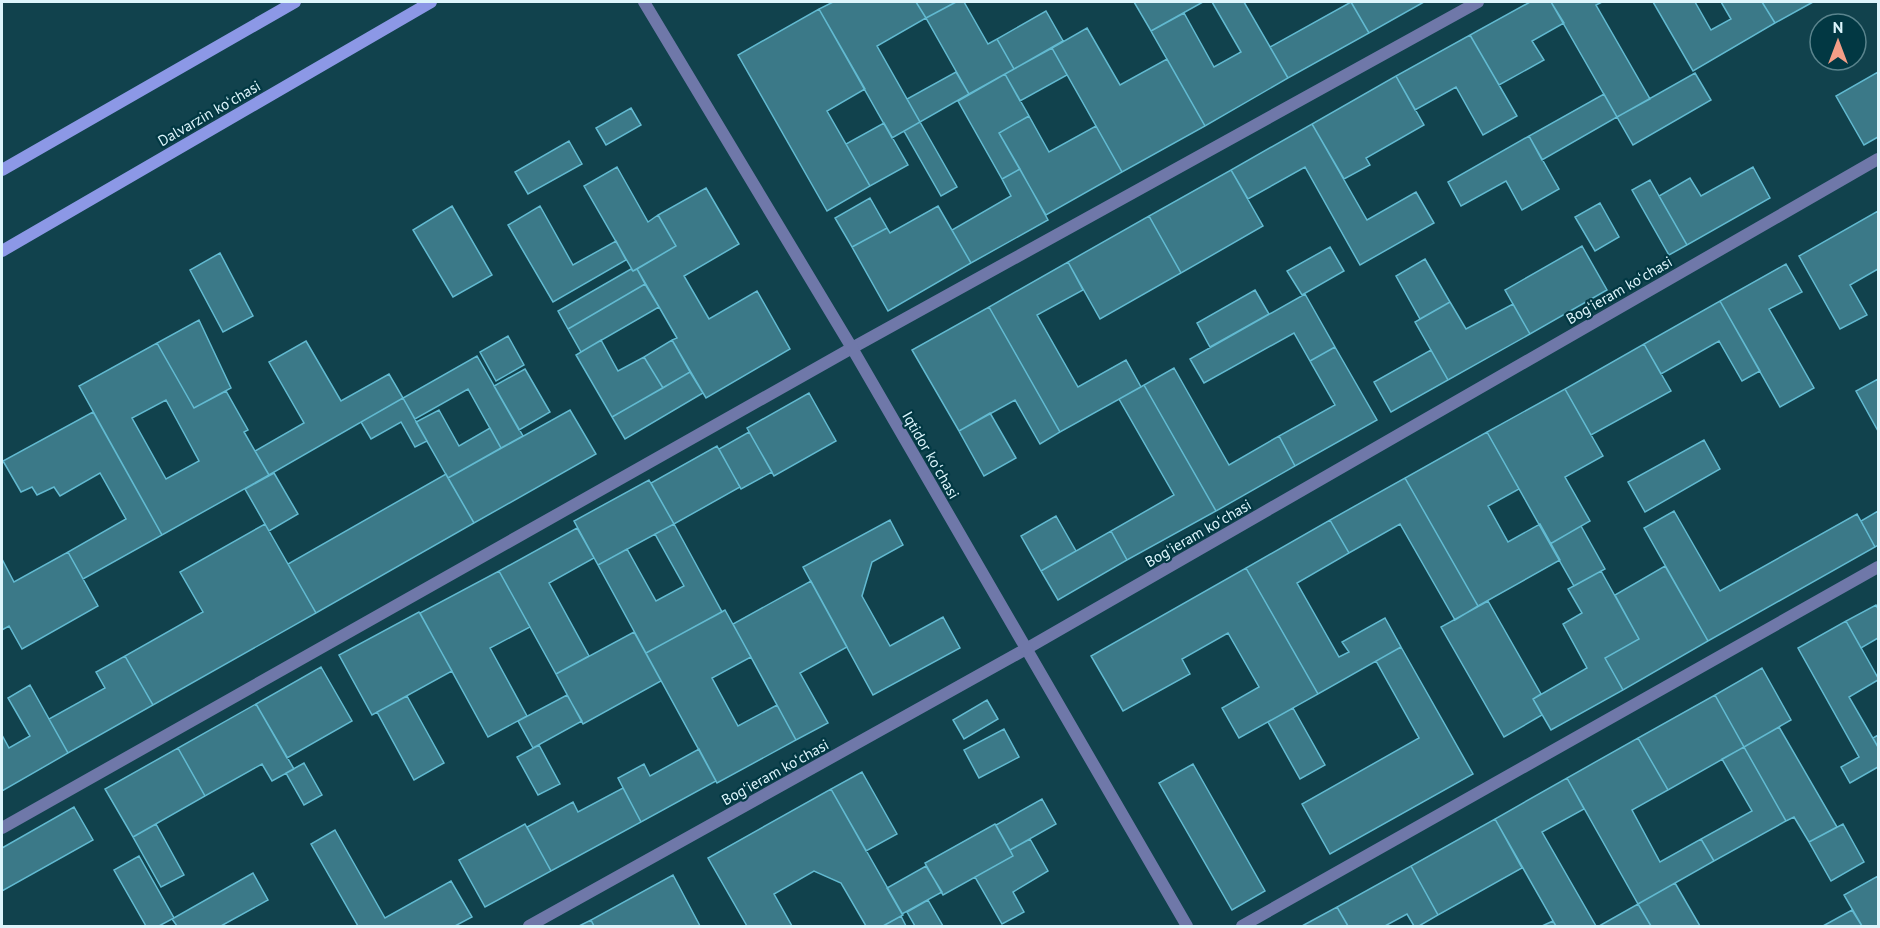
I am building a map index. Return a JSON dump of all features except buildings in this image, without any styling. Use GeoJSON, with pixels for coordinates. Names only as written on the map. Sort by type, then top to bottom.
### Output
{"type":"FeatureCollection","features":[{"type":"Feature","properties":{"kind":"main road"},"geometry":{"type":"LineString","coordinates":[[2,170],[295,2]]}},
{"type":"Feature","properties":{"kind":"main road","name":"Dalvarzin koʻchasi"},"geometry":{"type":"LineString","coordinates":[[2,251],[431,2]]}},
{"type":"Feature","properties":{"kind":"street","name":"Iqtidor koʻchasi"},"geometry":{"type":"LineString","coordinates":[[645,2],[852,348],[1187,927]]}},
{"type":"Feature","properties":{"kind":"street"},"geometry":{"type":"LineString","coordinates":[[2,828],[852,348],[1478,2]]}},
{"type":"Feature","properties":{"kind":"street","name":"Bogʻieram koʻchasi"},"geometry":{"type":"LineString","coordinates":[[529,927],[1026,649],[1878,159]]}},
{"type":"Feature","properties":{"kind":"street"},"geometry":{"type":"LineString","coordinates":[[1242,927],[1878,567]]}}]}
